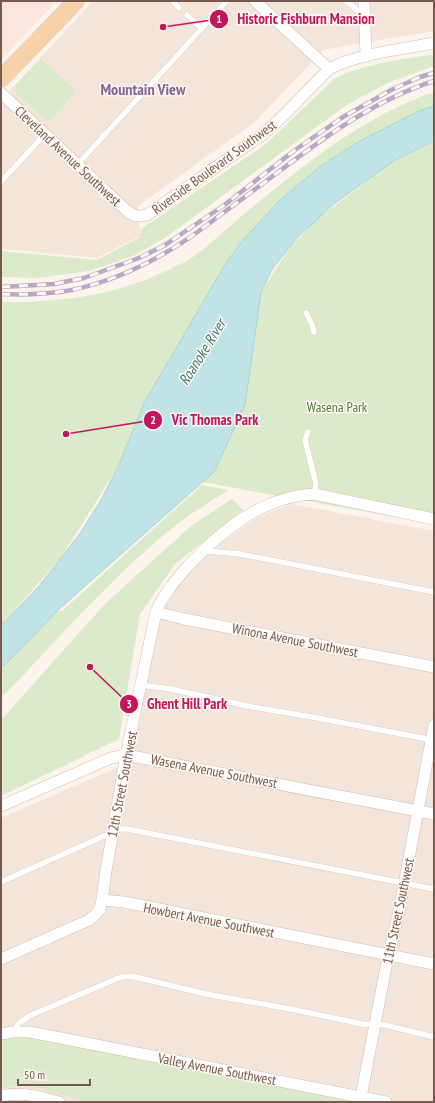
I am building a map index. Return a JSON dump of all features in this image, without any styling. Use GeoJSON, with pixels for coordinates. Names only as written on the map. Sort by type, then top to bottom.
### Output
{"type":"FeatureCollection","features":[{"type":"Feature","properties":{"kind":"main road"},"geometry":{"type":"LineString","coordinates":[[1,79],[76,1]]}},
{"type":"Feature","properties":{"kind":"street"},"geometry":{"type":"LineString","coordinates":[[255,1],[329,69]]}},
{"type":"Feature","properties":{"kind":"street"},"geometry":{"type":"LineString","coordinates":[[364,1],[366,56]]}},
{"type":"Feature","properties":{"kind":"street","name":"Riverside Boulevard Southwest"},"geometry":{"type":"LineString","coordinates":[[136,216],[147,215],[262,135],[281,118],[329,69],[338,64],[366,56],[434,43]]}},
{"type":"Feature","properties":{"kind":"street","name":"Cleveland Avenue Southwest"},"geometry":{"type":"LineString","coordinates":[[1,93],[126,210],[136,216]]}},
{"type":"Feature","properties":{"kind":"street","name":"12th Street Southwest"},"geometry":{"type":"LineString","coordinates":[[102,900],[126,755],[156,612],[161,599],[167,590],[202,551],[230,526],[249,514],[276,501],[290,497],[314,494],[434,518]]}},
{"type":"Feature","properties":{"kind":"street","name":"Winona Avenue Southwest"},"geometry":{"type":"LineString","coordinates":[[156,612],[184,619],[434,667]]}},
{"type":"Feature","properties":{"kind":"street","name":"11th Street Southwest"},"geometry":{"type":"LineString","coordinates":[[361,1096],[433,740],[434,725]]}},
{"type":"Feature","properties":{"kind":"street","name":"Wasena Avenue Southwest"},"geometry":{"type":"LineString","coordinates":[[1,806],[111,758],[126,755],[434,814]]}},
{"type":"Feature","properties":{"kind":"street"},"geometry":{"type":"LineString","coordinates":[[1,959],[89,920],[100,909],[102,900]]}},
{"type":"Feature","properties":{"kind":"street","name":"Howbert Avenue Southwest"},"geometry":{"type":"LineString","coordinates":[[102,900],[124,902],[434,964]]}},
{"type":"Feature","properties":{"kind":"street","name":"Valley Avenue Southwest"},"geometry":{"type":"LineString","coordinates":[[1,1034],[30,1032],[386,1102]]}},
{"type":"Feature","properties":{"kind":"street"},"geometry":{"type":"LineString","coordinates":[[1,1096],[19,1094],[31,1095],[59,1102]]}},
{"type":"Feature","properties":{"kind":"lane"},"geometry":{"type":"LineString","coordinates":[[174,1],[179,8]]}},
{"type":"Feature","properties":{"kind":"lane"},"geometry":{"type":"LineString","coordinates":[[78,164],[227,1]]}},
{"type":"Feature","properties":{"kind":"lane"},"geometry":{"type":"LineString","coordinates":[[346,1],[364,15]]}},
{"type":"Feature","properties":{"kind":"lane"},"geometry":{"type":"LineString","coordinates":[[187,15],[201,28]]}},
{"type":"Feature","properties":{"kind":"lane"},"geometry":{"type":"LineString","coordinates":[[1,182],[45,134]]}},
{"type":"Feature","properties":{"kind":"lane"},"geometry":{"type":"LineString","coordinates":[[306,313],[312,324],[314,332]]}},
{"type":"Feature","properties":{"kind":"lane"},"geometry":{"type":"LineString","coordinates":[[308,432],[305,440],[316,484],[314,494]]}},
{"type":"Feature","properties":{"kind":"lane"},"geometry":{"type":"LineString","coordinates":[[202,551],[240,554],[434,592]]}},
{"type":"Feature","properties":{"kind":"lane"},"geometry":{"type":"LineString","coordinates":[[141,685],[433,740]]}},
{"type":"Feature","properties":{"kind":"lane"},"geometry":{"type":"LineString","coordinates":[[1,882],[120,829],[127,829],[434,889]]}},
{"type":"Feature","properties":{"kind":"lane"},"geometry":{"type":"LineString","coordinates":[[14,1032],[18,1024],[29,1016],[121,977],[131,976],[206,994],[296,1010],[362,1024],[385,1025],[434,1037]]}},
{"type":"Feature","properties":{"kind":"shaded area"},"geometry":{"type":"Polygon","coordinates":[[[1,1],[56,1],[1,60],[1,1]]]}},
{"type":"Feature","properties":{"kind":"shaded area"},"geometry":{"type":"Polygon","coordinates":[[[93,1],[434,1],[434,31],[323,50],[255,122],[138,206],[140,236],[97,258],[1,249],[1,100],[93,1]]]}},
{"type":"Feature","properties":{"kind":"shaded area"},"geometry":{"type":"Polygon","coordinates":[[[291,504],[434,531],[434,1102],[1,1102],[1,818],[132,761],[159,619],[173,590],[215,547],[256,518],[291,504]]]}},
{"type":"Feature","properties":{"kind":"green space"},"geometry":{"type":"Polygon","coordinates":[[[434,54],[434,66],[388,83],[348,104],[165,238],[133,256],[89,271],[37,278],[1,277],[1,251],[97,260],[140,237],[141,229],[266,144],[334,79],[358,69],[370,66],[434,54]]]}},
{"type":"Feature","properties":{"kind":"green space"},"geometry":{"type":"Polygon","coordinates":[[[41,59],[76,91],[48,122],[12,89],[41,59]]]}},
{"type":"Feature","properties":{"kind":"green space"},"geometry":{"type":"Polygon","coordinates":[[[434,92],[434,106],[419,111],[360,141],[322,165],[279,201],[243,240],[226,263],[144,403],[119,465],[62,556],[1,626],[1,302],[45,301],[89,296],[131,285],[180,264],[199,253],[306,164],[330,147],[380,116],[434,92]]]}},
{"type":"Feature","properties":{"kind":"green space","name":"Wasena Park"},"geometry":{"type":"Polygon","coordinates":[[[434,142],[434,524],[202,482],[232,433],[261,292],[289,249],[317,219],[395,160],[434,142]]]}},
{"type":"Feature","properties":{"kind":"green space"},"geometry":{"type":"Polygon","coordinates":[[[202,485],[229,490],[195,511],[154,543],[92,602],[1,697],[1,667],[7,663],[57,611],[62,611],[202,485]]]}},
{"type":"Feature","properties":{"kind":"green space"},"geometry":{"type":"Polygon","coordinates":[[[232,499],[243,510],[175,564],[140,614],[119,739],[1,796],[1,720],[105,604],[191,526],[232,499]]]}},
{"type":"Feature","properties":{"kind":"green space"},"geometry":{"type":"Polygon","coordinates":[[[13,1037],[30,1038],[357,1102],[88,1102],[31,1086],[18,1085],[1,1088],[1,1040],[13,1037]]]}},
{"type":"Feature","properties":{"kind":"water","name":"Roanoke River"},"geometry":{"type":"Polygon","coordinates":[[[434,106],[434,141],[395,160],[334,204],[298,237],[273,268],[261,292],[245,405],[214,472],[57,611],[7,663],[1,667],[1,626],[39,586],[79,535],[101,500],[119,465],[144,403],[226,263],[243,240],[279,201],[322,165],[360,141],[419,111],[434,106]]]}},
{"type":"Feature","properties":{"kind":"railway"},"geometry":{"type":"LineString","coordinates":[[1,287],[54,284],[84,278],[139,258],[165,245],[223,206],[295,150],[343,117],[391,90],[420,77],[434,73]]}},
{"type":"Feature","properties":{"kind":"railway"},"geometry":{"type":"LineString","coordinates":[[1,294],[36,294],[72,290],[104,281],[135,269],[179,245],[310,148],[349,122],[390,99],[434,81]]}},
{"type":"Feature","properties":{"kind":"place","name":"Historic Fishburn Mansion"},"geometry":{"type":"Point","coordinates":[163,27]}},
{"type":"Feature","properties":{"kind":"place","name":"Vic Thomas Park"},"geometry":{"type":"Point","coordinates":[66,434]}},
{"type":"Feature","properties":{"kind":"place","name":"Ghent Hill Park"},"geometry":{"type":"Point","coordinates":[90,667]}},
{"type":"Feature","properties":{"kind":"district","name":"Mountain View"},"geometry":{"type":"Point","coordinates":[143,89]}}]}
